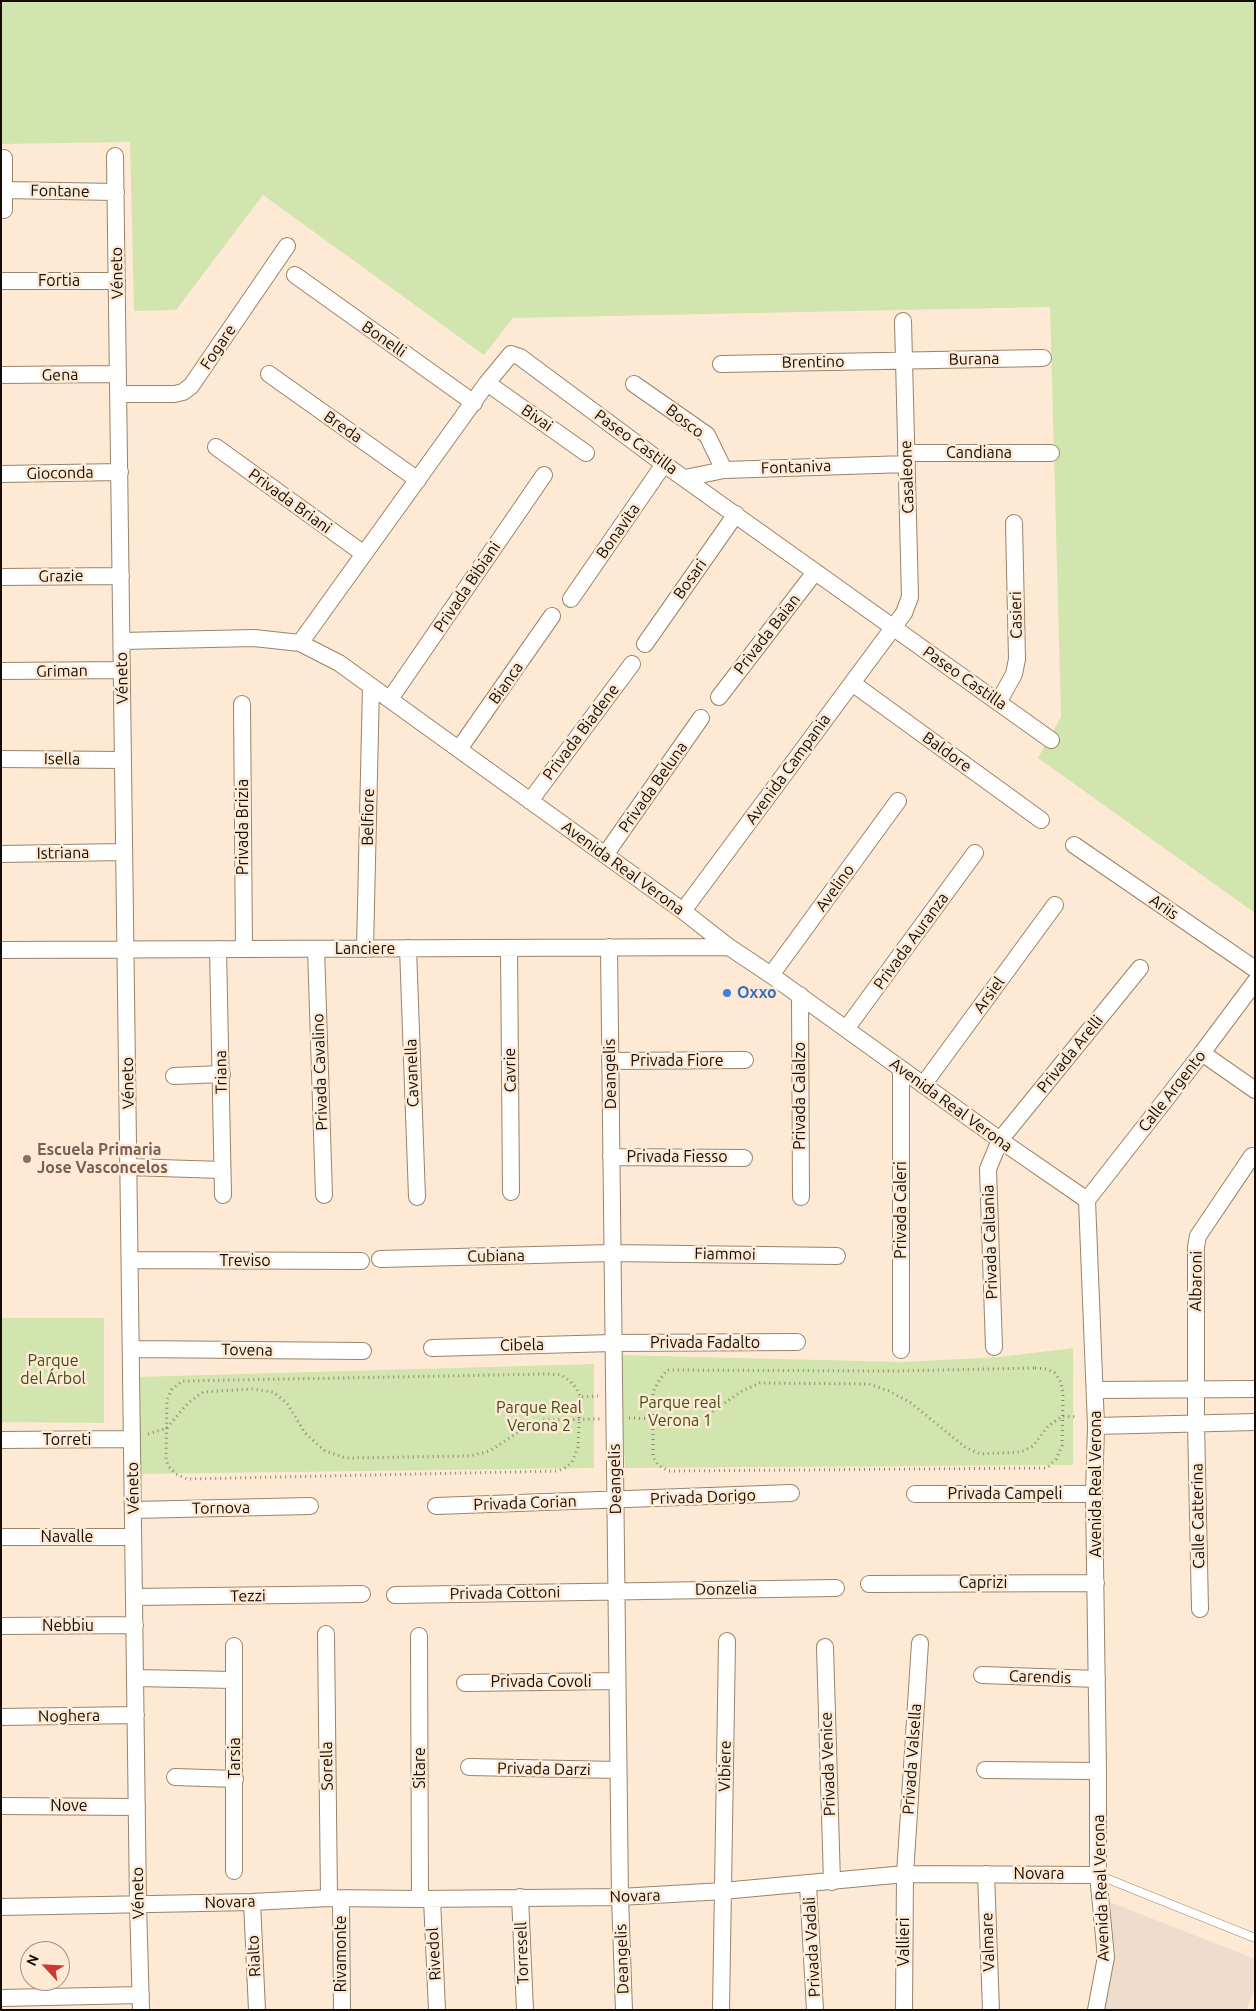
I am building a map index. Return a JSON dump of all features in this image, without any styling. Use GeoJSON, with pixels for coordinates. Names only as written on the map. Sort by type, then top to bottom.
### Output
{"type":"FeatureCollection","features":[{"type":"Feature","properties":{"kind":"street","name":"Véneto"},"geometry":{"type":"LineString","coordinates":[[115,156],[134,1626],[141,2003]]}},
{"type":"Feature","properties":{"kind":"street"},"geometry":{"type":"LineString","coordinates":[[4,158],[4,210]]}},
{"type":"Feature","properties":{"kind":"street","name":"Fontane"},"geometry":{"type":"LineString","coordinates":[[4,190],[116,192]]}},
{"type":"Feature","properties":{"kind":"street","name":"Fogare"},"geometry":{"type":"LineString","coordinates":[[119,394],[174,394],[183,392],[191,386],[287,246]]}},
{"type":"Feature","properties":{"kind":"street","name":"Bonelli"},"geometry":{"type":"LineString","coordinates":[[295,275],[474,403]]}},
{"type":"Feature","properties":{"kind":"street","name":"Fortia"},"geometry":{"type":"LineString","coordinates":[[1,281],[117,282]]}},
{"type":"Feature","properties":{"kind":"street","name":"Casaleone"},"geometry":{"type":"LineString","coordinates":[[893,628],[904,613],[910,597],[903,321]]}},
{"type":"Feature","properties":{"kind":"street","name":"Paseo Castilla"},"geometry":{"type":"LineString","coordinates":[[300,643],[487,383],[511,354],[520,357],[664,464],[893,628],[999,701],[1051,740]]}},
{"type":"Feature","properties":{"kind":"street","name":"Burana"},"geometry":{"type":"LineString","coordinates":[[905,361],[1043,358]]}},
{"type":"Feature","properties":{"kind":"street","name":"Brentino"},"geometry":{"type":"LineString","coordinates":[[721,364],[905,361]]}},
{"type":"Feature","properties":{"kind":"street","name":"Gena"},"geometry":{"type":"LineString","coordinates":[[1,375],[118,374]]}},
{"type":"Feature","properties":{"kind":"street","name":"Breda"},"geometry":{"type":"LineString","coordinates":[[269,374],[418,480]]}},
{"type":"Feature","properties":{"kind":"street","name":"Bivai"},"geometry":{"type":"LineString","coordinates":[[487,383],[586,453]]}},
{"type":"Feature","properties":{"kind":"street","name":"Bosco"},"geometry":{"type":"LineString","coordinates":[[634,384],[706,435],[724,470]]}},
{"type":"Feature","properties":{"kind":"street","name":"Privada Briani"},"geometry":{"type":"LineString","coordinates":[[216,447],[364,554]]}},
{"type":"Feature","properties":{"kind":"street","name":"Candiana"},"geometry":{"type":"LineString","coordinates":[[907,458],[1051,453]]}},
{"type":"Feature","properties":{"kind":"street","name":"Fontaniva"},"geometry":{"type":"LineString","coordinates":[[685,478],[724,470],[907,458]]}},
{"type":"Feature","properties":{"kind":"street","name":"Bonavita"},"geometry":{"type":"LineString","coordinates":[[571,599],[664,464]]}},
{"type":"Feature","properties":{"kind":"street","name":"Gioconda"},"geometry":{"type":"LineString","coordinates":[[1,474],[120,472]]}},
{"type":"Feature","properties":{"kind":"street","name":"Privada Bibiani"},"geometry":{"type":"LineString","coordinates":[[390,699],[544,474]]}},
{"type":"Feature","properties":{"kind":"street","name":"Bosari"},"geometry":{"type":"LineString","coordinates":[[645,644],[736,514]]}},
{"type":"Feature","properties":{"kind":"street","name":"Casieri"},"geometry":{"type":"LineString","coordinates":[[999,701],[1014,674],[1017,659],[1014,523]]}},
{"type":"Feature","properties":{"kind":"street","name":"Privada Baian"},"geometry":{"type":"LineString","coordinates":[[719,697],[815,572]]}},
{"type":"Feature","properties":{"kind":"street","name":"Grazie"},"geometry":{"type":"LineString","coordinates":[[1,577],[121,576]]}},
{"type":"Feature","properties":{"kind":"street","name":"Bianca"},"geometry":{"type":"LineString","coordinates":[[459,749],[552,616]]}},
{"type":"Feature","properties":{"kind":"street","name":"Avenida Campania"},"geometry":{"type":"LineString","coordinates":[[683,911],[893,628]]}},
{"type":"Feature","properties":{"kind":"street","name":"Avenida Real Verona"},"geometry":{"type":"LineString","coordinates":[[122,642],[254,638],[300,643],[339,663],[683,911],[729,947],[800,995],[923,1085],[1087,1200],[1096,1426],[1094,1494],[1098,1875],[1106,1957],[1096,2010]]}},
{"type":"Feature","properties":{"kind":"street","name":"Privada Biadene"},"geometry":{"type":"LineString","coordinates":[[530,801],[632,664]]}},
{"type":"Feature","properties":{"kind":"street","name":"Griman"},"geometry":{"type":"LineString","coordinates":[[1,672],[122,670]]}},
{"type":"Feature","properties":{"kind":"street","name":"Baldore"},"geometry":{"type":"LineString","coordinates":[[852,683],[1042,820]]}},
{"type":"Feature","properties":{"kind":"street","name":"Belfiore"},"geometry":{"type":"LineString","coordinates":[[365,949],[371,686]]}},
{"type":"Feature","properties":{"kind":"street","name":"Privada Brizia"},"geometry":{"type":"LineString","coordinates":[[242,704],[244,949]]}},
{"type":"Feature","properties":{"kind":"street","name":"Privada Beluna"},"geometry":{"type":"LineString","coordinates":[[605,855],[702,718]]}},
{"type":"Feature","properties":{"kind":"street","name":"Isella"},"geometry":{"type":"LineString","coordinates":[[1,758],[123,760]]}},
{"type":"Feature","properties":{"kind":"street","name":"Avelino"},"geometry":{"type":"LineString","coordinates":[[771,975],[898,801]]}},
{"type":"Feature","properties":{"kind":"street","name":"Ariis"},"geometry":{"type":"LineString","coordinates":[[1074,845],[1255,969]]}},
{"type":"Feature","properties":{"kind":"street","name":"Istriana"},"geometry":{"type":"LineString","coordinates":[[1,854],[124,852]]}},
{"type":"Feature","properties":{"kind":"street","name":"Privada Auranza"},"geometry":{"type":"LineString","coordinates":[[846,1029],[975,853]]}},
{"type":"Feature","properties":{"kind":"street","name":"Arsiel"},"geometry":{"type":"LineString","coordinates":[[923,1085],[1055,905]]}},
{"type":"Feature","properties":{"kind":"street","name":"Lanciere"},"geometry":{"type":"LineString","coordinates":[[1,950],[729,947]]}},
{"type":"Feature","properties":{"kind":"street","name":"Cavanella"},"geometry":{"type":"LineString","coordinates":[[408,948],[417,1197]]}},
{"type":"Feature","properties":{"kind":"street","name":"Cavrie"},"geometry":{"type":"LineString","coordinates":[[509,948],[511,1192]]}},
{"type":"Feature","properties":{"kind":"street","name":"Deangelis"},"geometry":{"type":"LineString","coordinates":[[608,948],[618,1770],[624,2010]]}},
{"type":"Feature","properties":{"kind":"street","name":"Triana"},"geometry":{"type":"LineString","coordinates":[[218,949],[223,1195]]}},
{"type":"Feature","properties":{"kind":"street","name":"Privada Cavalino"},"geometry":{"type":"LineString","coordinates":[[316,949],[324,1195]]}},
{"type":"Feature","properties":{"kind":"street","name":"Privada Arelli"},"geometry":{"type":"LineString","coordinates":[[1000,1140],[1140,968]]}},
{"type":"Feature","properties":{"kind":"street","name":"Calle Argento"},"geometry":{"type":"LineString","coordinates":[[1087,1200],[1255,982]]}},
{"type":"Feature","properties":{"kind":"street","name":"Privada Calalzo"},"geometry":{"type":"LineString","coordinates":[[800,995],[801,1197]]}},
{"type":"Feature","properties":{"kind":"street"},"geometry":{"type":"LineString","coordinates":[[1202,1053],[1255,1090]]}},
{"type":"Feature","properties":{"kind":"street","name":"Privada Fiore"},"geometry":{"type":"LineString","coordinates":[[610,1061],[745,1060]]}},
{"type":"Feature","properties":{"kind":"street","name":"Privada Caleri"},"geometry":{"type":"LineString","coordinates":[[901,1069],[901,1350]]}},
{"type":"Feature","properties":{"kind":"street"},"geometry":{"type":"LineString","coordinates":[[174,1076],[222,1074]]}},
{"type":"Feature","properties":{"kind":"street","name":"Privada Caltania"},"geometry":{"type":"LineString","coordinates":[[994,1347],[988,1169],[1000,1140]]}},
{"type":"Feature","properties":{"kind":"street","name":"Albaroni"},"geometry":{"type":"LineString","coordinates":[[1196,1423],[1196,1248],[1198,1236],[1252,1156]]}},
{"type":"Feature","properties":{"kind":"street","name":"Privada Fiesso"},"geometry":{"type":"LineString","coordinates":[[611,1157],[744,1158]]}},
{"type":"Feature","properties":{"kind":"street"},"geometry":{"type":"LineString","coordinates":[[129,1167],[222,1170]]}},
{"type":"Feature","properties":{"kind":"street","name":"Fiammoi"},"geometry":{"type":"LineString","coordinates":[[612,1253],[838,1256]]}},
{"type":"Feature","properties":{"kind":"street","name":"Cubiana"},"geometry":{"type":"LineString","coordinates":[[380,1259],[612,1253]]}},
{"type":"Feature","properties":{"kind":"street","name":"Treviso"},"geometry":{"type":"LineString","coordinates":[[130,1260],[361,1261]]}},
{"type":"Feature","properties":{"kind":"street","name":"Privada Fadalto"},"geometry":{"type":"LineString","coordinates":[[613,1343],[797,1342]]}},
{"type":"Feature","properties":{"kind":"street","name":"Cibela"},"geometry":{"type":"LineString","coordinates":[[432,1348],[613,1343]]}},
{"type":"Feature","properties":{"kind":"street","name":"Tovena"},"geometry":{"type":"LineString","coordinates":[[131,1349],[362,1351]]}},
{"type":"Feature","properties":{"kind":"street"},"geometry":{"type":"LineString","coordinates":[[1095,1390],[1255,1389]]}},
{"type":"Feature","properties":{"kind":"street"},"geometry":{"type":"LineString","coordinates":[[1096,1426],[1255,1422]]}},
{"type":"Feature","properties":{"kind":"street","name":"Calle Catterina"},"geometry":{"type":"LineString","coordinates":[[1196,1423],[1200,1609]]}},
{"type":"Feature","properties":{"kind":"street","name":"Torreti"},"geometry":{"type":"LineString","coordinates":[[1,1440],[132,1439]]}},
{"type":"Feature","properties":{"kind":"street","name":"Privada Dorigo"},"geometry":{"type":"LineString","coordinates":[[615,1500],[791,1494]]}},
{"type":"Feature","properties":{"kind":"street","name":"Privada Campeli"},"geometry":{"type":"LineString","coordinates":[[915,1494],[1094,1494]]}},
{"type":"Feature","properties":{"kind":"street","name":"Privada Corian"},"geometry":{"type":"LineString","coordinates":[[436,1506],[615,1500]]}},
{"type":"Feature","properties":{"kind":"street","name":"Tornova"},"geometry":{"type":"LineString","coordinates":[[133,1510],[310,1506]]}},
{"type":"Feature","properties":{"kind":"street","name":"Navalle"},"geometry":{"type":"LineString","coordinates":[[1,1537],[133,1537]]}},
{"type":"Feature","properties":{"kind":"street","name":"Caprizi"},"geometry":{"type":"LineString","coordinates":[[869,1584],[1096,1583]]}},
{"type":"Feature","properties":{"kind":"street","name":"Donzelia"},"geometry":{"type":"LineString","coordinates":[[616,1591],[836,1588]]}},
{"type":"Feature","properties":{"kind":"street","name":"Privada Cottoni"},"geometry":{"type":"LineString","coordinates":[[395,1595],[616,1591]]}},
{"type":"Feature","properties":{"kind":"street","name":"Tezzi"},"geometry":{"type":"LineString","coordinates":[[134,1597],[362,1594]]}},
{"type":"Feature","properties":{"kind":"street","name":"Nebbiu"},"geometry":{"type":"LineString","coordinates":[[1,1626],[134,1626]]}},
{"type":"Feature","properties":{"kind":"street","name":"Sorella"},"geometry":{"type":"LineString","coordinates":[[326,1634],[335,1898]]}},
{"type":"Feature","properties":{"kind":"street","name":"Sitare"},"geometry":{"type":"LineString","coordinates":[[419,1636],[426,1899]]}},
{"type":"Feature","properties":{"kind":"street","name":"Vibiere"},"geometry":{"type":"LineString","coordinates":[[721,2010],[727,1641]]}},
{"type":"Feature","properties":{"kind":"street","name":"Privada Valsella"},"geometry":{"type":"LineString","coordinates":[[905,1874],[920,1643]]}},
{"type":"Feature","properties":{"kind":"street","name":"Tarsia"},"geometry":{"type":"LineString","coordinates":[[234,1646],[234,1871]]}},
{"type":"Feature","properties":{"kind":"street","name":"Privada Venice"},"geometry":{"type":"LineString","coordinates":[[825,1647],[832,1882]]}},
{"type":"Feature","properties":{"kind":"street","name":"Carendis"},"geometry":{"type":"LineString","coordinates":[[982,1675],[1097,1679]]}},
{"type":"Feature","properties":{"kind":"street"},"geometry":{"type":"LineString","coordinates":[[135,1678],[234,1680]]}},
{"type":"Feature","properties":{"kind":"street","name":"Privada Covoli"},"geometry":{"type":"LineString","coordinates":[[466,1682],[617,1681]]}},
{"type":"Feature","properties":{"kind":"street","name":"Noghera"},"geometry":{"type":"LineString","coordinates":[[1,1717],[136,1715]]}},
{"type":"Feature","properties":{"kind":"street","name":"Privada Darzi"},"geometry":{"type":"LineString","coordinates":[[469,1767],[618,1770]]}},
{"type":"Feature","properties":{"kind":"street"},"geometry":{"type":"LineString","coordinates":[[985,1770],[1098,1771]]}},
{"type":"Feature","properties":{"kind":"street"},"geometry":{"type":"LineString","coordinates":[[175,1777],[235,1779]]}},
{"type":"Feature","properties":{"kind":"street","name":"Nove"},"geometry":{"type":"LineString","coordinates":[[1,1806],[137,1807]]}},
{"type":"Feature","properties":{"kind":"street","name":"Novara"},"geometry":{"type":"LineString","coordinates":[[1,1907],[252,1902],[335,1898],[620,1897],[808,1885],[905,1874],[1098,1875]]}},
{"type":"Feature","properties":{"kind":"street","name":"Vallieri"},"geometry":{"type":"LineString","coordinates":[[904,2010],[905,1874]]}},
{"type":"Feature","properties":{"kind":"street","name":"Valmare"},"geometry":{"type":"LineString","coordinates":[[986,1874],[991,2010]]}},
{"type":"Feature","properties":{"kind":"street","name":"Privada Vadali"},"geometry":{"type":"LineString","coordinates":[[808,1885],[816,2010]]}},
{"type":"Feature","properties":{"kind":"street","name":"Torresell"},"geometry":{"type":"LineString","coordinates":[[520,1897],[525,2010]]}},
{"type":"Feature","properties":{"kind":"street","name":"Rivamonte"},"geometry":{"type":"LineString","coordinates":[[335,1898],[342,2010]]}},
{"type":"Feature","properties":{"kind":"street","name":"Rivedol"},"geometry":{"type":"LineString","coordinates":[[426,1899],[437,2010]]}},
{"type":"Feature","properties":{"kind":"street","name":"Rialto"},"geometry":{"type":"LineString","coordinates":[[252,1902],[257,2010]]}},
{"type":"Feature","properties":{"kind":"street"},"geometry":{"type":"LineString","coordinates":[[1,1998],[141,2003]]}},
{"type":"Feature","properties":{"kind":"lane","name":"Novara"},"geometry":{"type":"LineString","coordinates":[[1098,1875],[1255,1938]]}},
{"type":"Feature","properties":{"kind":"path"},"geometry":{"type":"LineString","coordinates":[[1035,1368],[1047,1369],[1055,1373],[1061,1382],[1063,1416],[1062,1446],[1056,1458],[1047,1468],[669,1471],[658,1465],[653,1456],[652,1418],[653,1392],[667,1370],[895,1371],[1035,1368]]}},
{"type":"Feature","properties":{"kind":"path"},"geometry":{"type":"LineString","coordinates":[[560,1375],[570,1381],[580,1397],[579,1420],[576,1453],[567,1467],[558,1471],[187,1480],[168,1467],[166,1460],[167,1400],[172,1389],[182,1381],[560,1375]]}},
{"type":"Feature","properties":{"kind":"path"},"geometry":{"type":"LineString","coordinates":[[625,1418],[694,1419],[709,1414],[742,1390],[760,1384],[870,1384],[889,1391],[911,1404],[965,1447],[980,1454],[1021,1452],[1033,1446],[1048,1426],[1063,1416],[1078,1417]]}},
{"type":"Feature","properties":{"kind":"path"},"geometry":{"type":"LineString","coordinates":[[132,1439],[167,1428],[188,1403],[203,1392],[252,1389],[272,1392],[287,1403],[306,1433],[326,1451],[346,1458],[470,1456],[490,1451],[529,1425],[544,1420],[602,1418]]}},
{"type":"Feature","properties":{"kind":"path"},"geometry":{"type":"LineString","coordinates":[[580,1397],[602,1396]]}},
{"type":"Feature","properties":{"kind":"shaded area"},"geometry":{"type":"Polygon","coordinates":[[[1105,1900],[1255,1959],[1255,1989],[1246,2010],[1102,2010],[1105,1900]]]}},
{"type":"Feature","properties":{"kind":"green space"},"geometry":{"type":"Polygon","coordinates":[[[1,1],[1255,1],[1255,913],[1038,758],[1061,717],[1050,307],[513,318],[484,355],[263,195],[176,310],[134,311],[130,142],[1,144],[1,1]]]}},
{"type":"Feature","properties":{"kind":"green space","name":"Parque del Árbol"},"geometry":{"type":"Polygon","coordinates":[[[1,1318],[104,1318],[104,1423],[1,1422],[1,1318]]]}},
{"type":"Feature","properties":{"kind":"green space","name":"Parque real Verona 1"},"geometry":{"type":"Polygon","coordinates":[[[1073,1348],[1073,1465],[625,1468],[619,1355],[902,1362],[1000,1357],[1073,1348]]]}},
{"type":"Feature","properties":{"kind":"green space","name":"Parque Real Verona 2"},"geometry":{"type":"Polygon","coordinates":[[[594,1364],[594,1468],[139,1474],[136,1377],[594,1364]]]}},
{"type":"Feature","properties":{"kind":"place","name":"Oxxo"},"geometry":{"type":"Point","coordinates":[727,993]}},
{"type":"Feature","properties":{"kind":"place","name":"Escuela Primaria Jose Vasconcelos"},"geometry":{"type":"Point","coordinates":[27,1159]}}]}
